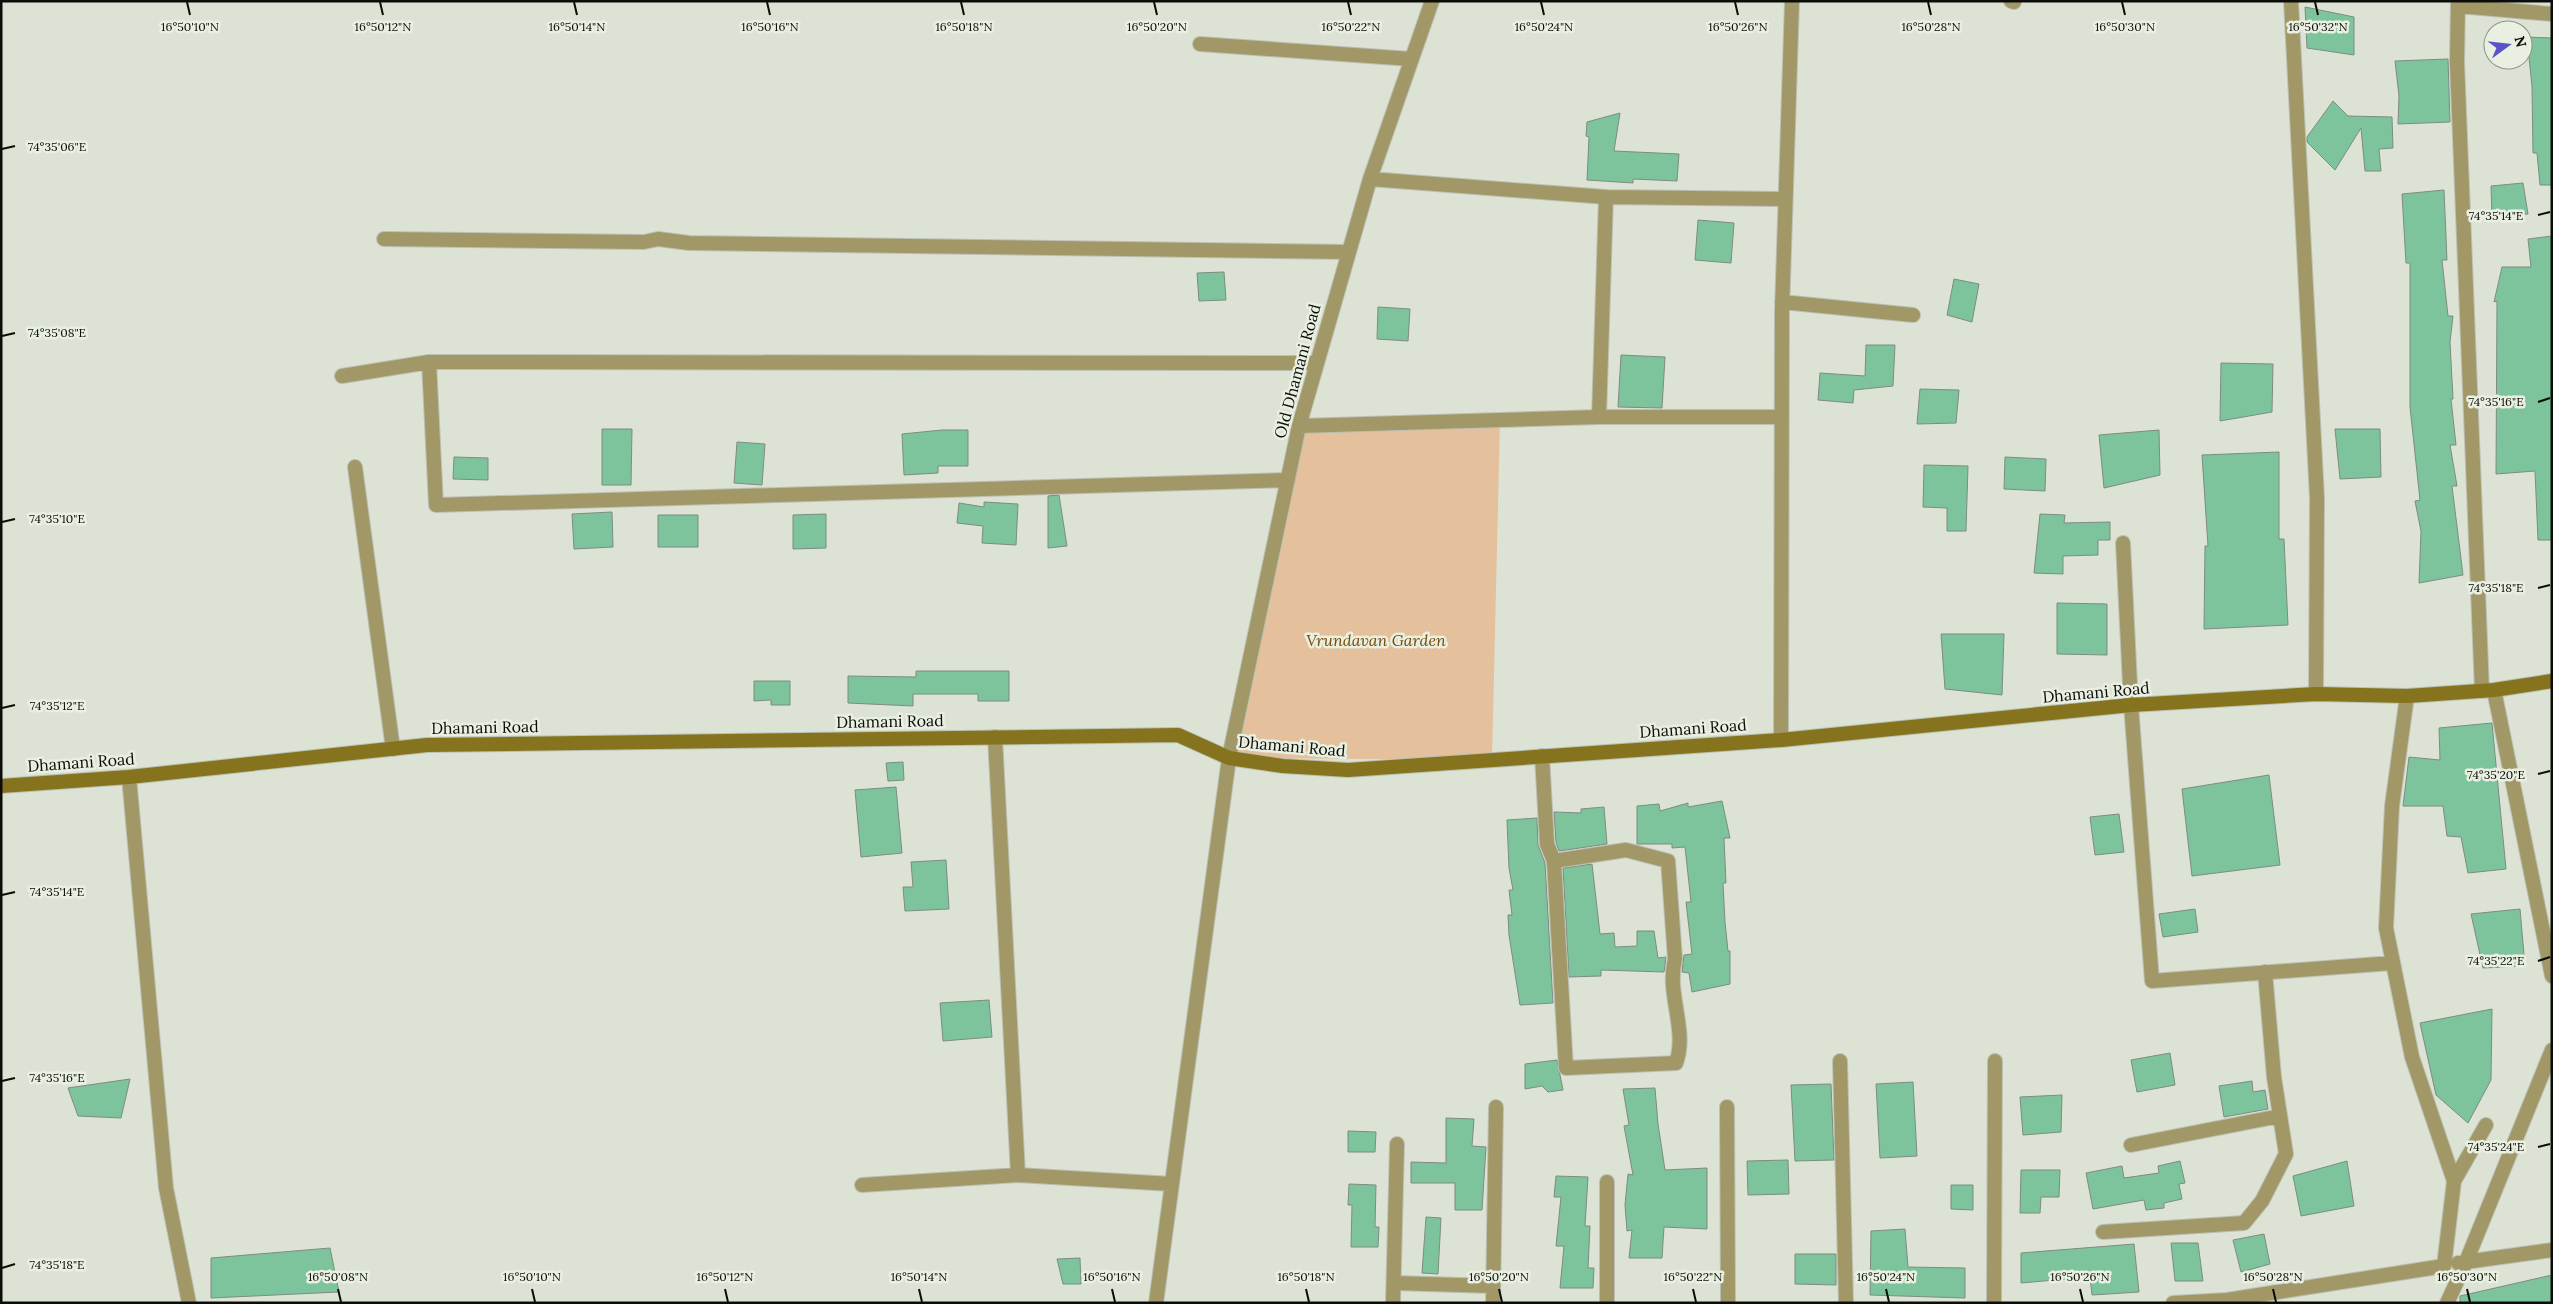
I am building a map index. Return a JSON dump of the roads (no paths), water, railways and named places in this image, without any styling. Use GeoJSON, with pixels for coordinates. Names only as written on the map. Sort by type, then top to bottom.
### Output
{"type":"FeatureCollection","features":[{"type":"Feature","properties":{"kind":"main road","name":"Dhamani Road"},"geometry":{"type":"LineString","coordinates":[[1,786],[129,777],[427,746],[1178,734],[1229,758],[1283,766],[1348,770],[1781,740],[2131,705],[2316,694],[2407,696],[2488,690],[2552,681]]}},
{"type":"Feature","properties":{"kind":"street","name":"Old Dhamani Road"},"geometry":{"type":"LineString","coordinates":[[1156,1303],[1229,758],[1299,426],[1370,179],[1432,1]]}},
{"type":"Feature","properties":{"kind":"street"},"geometry":{"type":"LineString","coordinates":[[1781,740],[1782,302],[1792,1]]}},
{"type":"Feature","properties":{"kind":"street"},"geometry":{"type":"LineString","coordinates":[[2291,1],[2317,498],[2316,694]]}},
{"type":"Feature","properties":{"kind":"street"},"geometry":{"type":"LineString","coordinates":[[2552,14],[2458,4],[2457,62],[2488,690],[2552,976]]}},
{"type":"Feature","properties":{"kind":"street"},"geometry":{"type":"LineString","coordinates":[[1200,44],[1411,59]]}},
{"type":"Feature","properties":{"kind":"street"},"geometry":{"type":"LineString","coordinates":[[1370,179],[1606,197],[1785,199]]}},
{"type":"Feature","properties":{"kind":"street"},"geometry":{"type":"LineString","coordinates":[[1599,417],[1606,197]]}},
{"type":"Feature","properties":{"kind":"street"},"geometry":{"type":"LineString","coordinates":[[384,238],[644,242],[658,239],[689,243],[1349,252]]}},
{"type":"Feature","properties":{"kind":"street"},"geometry":{"type":"LineString","coordinates":[[1782,302],[1913,315]]}},
{"type":"Feature","properties":{"kind":"street"},"geometry":{"type":"LineString","coordinates":[[342,376],[429,362],[1317,363]]}},
{"type":"Feature","properties":{"kind":"street"},"geometry":{"type":"LineString","coordinates":[[429,362],[436,505],[1288,480]]}},
{"type":"Feature","properties":{"kind":"street"},"geometry":{"type":"LineString","coordinates":[[1299,426],[1599,417],[1781,417]]}},
{"type":"Feature","properties":{"kind":"street"},"geometry":{"type":"LineString","coordinates":[[355,467],[393,749]]}},
{"type":"Feature","properties":{"kind":"street"},"geometry":{"type":"LineString","coordinates":[[2122,543],[2131,705],[2152,981],[2392,963]]}},
{"type":"Feature","properties":{"kind":"street"},"geometry":{"type":"LineString","coordinates":[[2407,696],[2392,806],[2386,928],[2412,1057],[2454,1181]]}},
{"type":"Feature","properties":{"kind":"street"},"geometry":{"type":"LineString","coordinates":[[995,737],[1018,1175]]}},
{"type":"Feature","properties":{"kind":"street"},"geometry":{"type":"LineString","coordinates":[[1542,756],[1547,844],[1554,861],[1626,850],[1668,861],[1675,960],[1671,973],[1681,1050],[1676,1064],[1566,1068],[1554,862]]}},
{"type":"Feature","properties":{"kind":"street"},"geometry":{"type":"LineString","coordinates":[[129,777],[166,1188],[189,1303]]}},
{"type":"Feature","properties":{"kind":"street"},"geometry":{"type":"LineString","coordinates":[[2103,1232],[2244,1223],[2262,1201],[2286,1154],[2280,1116],[2265,972]]}},
{"type":"Feature","properties":{"kind":"street"},"geometry":{"type":"LineString","coordinates":[[2447,1303],[2466,1262],[2552,1050]]}},
{"type":"Feature","properties":{"kind":"street"},"geometry":{"type":"LineString","coordinates":[[1840,1061],[1846,1303]]}},
{"type":"Feature","properties":{"kind":"street"},"geometry":{"type":"LineString","coordinates":[[1994,1303],[1995,1061]]}},
{"type":"Feature","properties":{"kind":"street"},"geometry":{"type":"LineString","coordinates":[[1493,1303],[1496,1107]]}},
{"type":"Feature","properties":{"kind":"street"},"geometry":{"type":"LineString","coordinates":[[1727,1107],[1728,1303]]}},
{"type":"Feature","properties":{"kind":"street"},"geometry":{"type":"LineString","coordinates":[[2131,1145],[2280,1116]]}},
{"type":"Feature","properties":{"kind":"street"},"geometry":{"type":"LineString","coordinates":[[2444,1266],[2454,1181],[2486,1125]]}},
{"type":"Feature","properties":{"kind":"street"},"geometry":{"type":"LineString","coordinates":[[1393,1303],[1397,1144]]}},
{"type":"Feature","properties":{"kind":"street"},"geometry":{"type":"LineString","coordinates":[[862,1185],[1018,1175],[1172,1184]]}},
{"type":"Feature","properties":{"kind":"street"},"geometry":{"type":"LineString","coordinates":[[1607,1182],[1607,1303]]}},
{"type":"Feature","properties":{"kind":"street"},"geometry":{"type":"LineString","coordinates":[[2174,1303],[2227,1300],[2552,1250]]}},
{"type":"Feature","properties":{"kind":"street"},"geometry":{"type":"LineString","coordinates":[[1394,1283],[1493,1286]]}},
{"type":"Feature","properties":{"kind":"park label","name":"Vrundavan Garden"},"geometry":{"type":"Point","coordinates":[1376,640]}}]}
